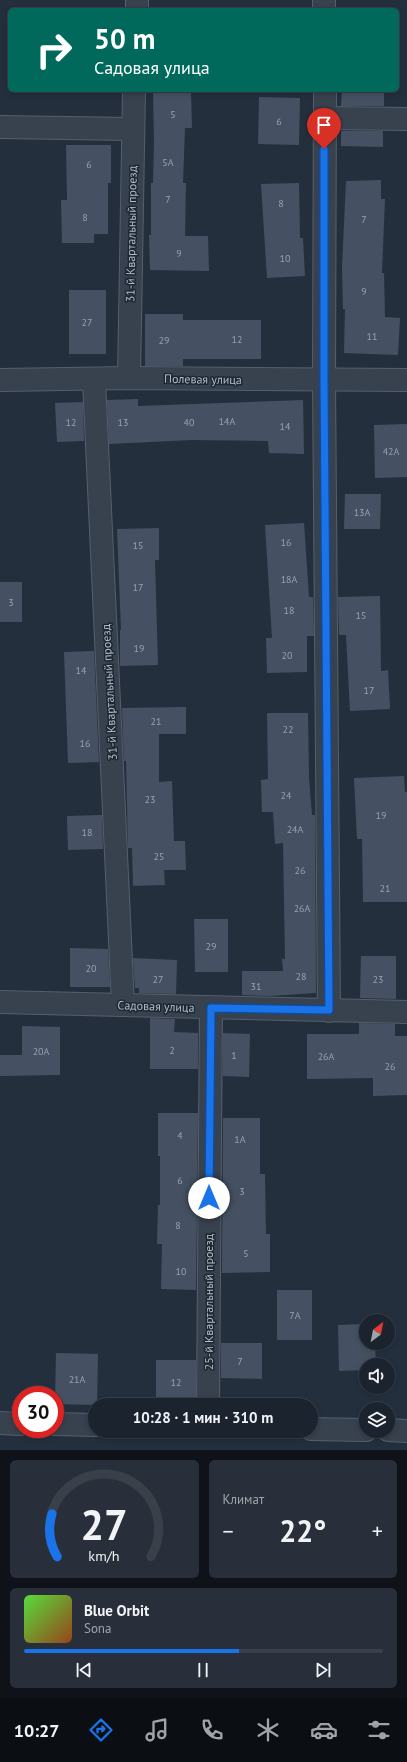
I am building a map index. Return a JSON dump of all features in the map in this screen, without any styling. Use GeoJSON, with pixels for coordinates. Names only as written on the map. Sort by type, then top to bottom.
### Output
{"type":"FeatureCollection","features":[{"type":"Feature","properties":{"kind":"street","name":"31-й Квартальный проезд"},"geometry":{"type":"LineString","coordinates":[[129,378],[134,92]]}},
{"type":"Feature","properties":{"kind":"street"},"geometry":{"type":"LineString","coordinates":[[324,92],[324,380],[329,1010]]}},
{"type":"Feature","properties":{"kind":"street"},"geometry":{"type":"LineString","coordinates":[[325,118],[407,119]]}},
{"type":"Feature","properties":{"kind":"street"},"geometry":{"type":"LineString","coordinates":[[0,127],[133,129]]}},
{"type":"Feature","properties":{"kind":"street","name":"Полевая улица"},"geometry":{"type":"LineString","coordinates":[[0,380],[94,380],[129,378],[407,380]]}},
{"type":"Feature","properties":{"kind":"street","name":"31-й Квартальный проезд"},"geometry":{"type":"LineString","coordinates":[[94,380],[123,1005]]}},
{"type":"Feature","properties":{"kind":"street","name":"Садовая улица"},"geometry":{"type":"LineString","coordinates":[[0,1002],[407,1012]]}},
{"type":"Feature","properties":{"kind":"street","name":"25-й Квартальный проезд"},"geometry":{"type":"LineString","coordinates":[[208,1398],[211,1008]]}},
{"type":"Feature","properties":{"kind":"street"},"geometry":{"type":"LineString","coordinates":[[0,1423],[12,1424]]}},
{"type":"Feature","properties":{"kind":"street"},"geometry":{"type":"LineString","coordinates":[[64,1424],[88,1425]]}},
{"type":"Feature","properties":{"kind":"street"},"geometry":{"type":"LineString","coordinates":[[318,1429],[359,1430]]}},
{"type":"Feature","properties":{"kind":"street"},"geometry":{"type":"LineString","coordinates":[[395,1430],[407,1431]]}},
{"type":"Feature","properties":{"kind":"building"},"geometry":{"type":"Polygon","coordinates":[[[153,92],[191,92],[192,128],[185,128],[183,183],[186,183],[185,236],[208,236],[209,271],[150,270],[149,235],[151,235],[151,183],[153,183],[153,92]]]}},
{"type":"Feature","properties":{"kind":"building"},"geometry":{"type":"Polygon","coordinates":[[[342,92],[384,92],[384,106],[341,106],[342,92]]]}},
{"type":"Feature","properties":{"kind":"building"},"geometry":{"type":"Polygon","coordinates":[[[259,97],[300,98],[299,145],[258,144],[259,97]]]}},
{"type":"Feature","properties":{"kind":"building"},"geometry":{"type":"Polygon","coordinates":[[[341,131],[383,131],[383,147],[341,146],[341,131]]]}},
{"type":"Feature","properties":{"kind":"building"},"geometry":{"type":"Polygon","coordinates":[[[66,145],[111,145],[111,183],[108,183],[108,234],[94,234],[94,243],[62,243],[61,200],[67,200],[66,145]]]}},
{"type":"Feature","properties":{"kind":"building"},"geometry":{"type":"Polygon","coordinates":[[[381,180],[381,199],[385,199],[382,273],[384,273],[385,317],[400,318],[398,355],[344,353],[345,309],[343,309],[342,267],[346,181],[381,180]]]}},
{"type":"Feature","properties":{"kind":"building"},"geometry":{"type":"Polygon","coordinates":[[[299,183],[300,238],[303,238],[305,276],[267,278],[261,184],[299,183]]]}},
{"type":"Feature","properties":{"kind":"building"},"geometry":{"type":"Polygon","coordinates":[[[69,290],[106,290],[106,354],[69,354],[69,290]]]}},
{"type":"Feature","properties":{"kind":"building"},"geometry":{"type":"Polygon","coordinates":[[[145,314],[183,314],[183,320],[261,320],[261,359],[183,359],[183,366],[145,366],[145,314]]]}},
{"type":"Feature","properties":{"kind":"building"},"geometry":{"type":"Polygon","coordinates":[[[138,399],[138,406],[303,400],[304,454],[269,453],[268,441],[192,440],[109,444],[107,400],[138,399]]]}},
{"type":"Feature","properties":{"kind":"building"},"geometry":{"type":"Polygon","coordinates":[[[83,402],[84,441],[57,442],[55,403],[83,402]]]}},
{"type":"Feature","properties":{"kind":"building"},"geometry":{"type":"Polygon","coordinates":[[[407,424],[407,477],[375,478],[374,425],[407,424]]]}},
{"type":"Feature","properties":{"kind":"building"},"geometry":{"type":"Polygon","coordinates":[[[345,494],[381,494],[380,529],[344,529],[345,494]]]}},
{"type":"Feature","properties":{"kind":"building"},"geometry":{"type":"Polygon","coordinates":[[[304,523],[309,597],[313,597],[314,636],[307,636],[307,672],[267,673],[266,638],[272,638],[265,525],[304,523]]]}},
{"type":"Feature","properties":{"kind":"building"},"geometry":{"type":"Polygon","coordinates":[[[159,528],[159,560],[155,560],[158,665],[120,666],[121,630],[117,529],[159,528]]]}},
{"type":"Feature","properties":{"kind":"building"},"geometry":{"type":"Polygon","coordinates":[[[0,582],[22,582],[22,622],[0,622],[0,582]]]}},
{"type":"Feature","properties":{"kind":"building"},"geometry":{"type":"Polygon","coordinates":[[[380,596],[381,671],[388,670],[390,709],[350,711],[346,635],[339,635],[338,597],[380,596]]]}},
{"type":"Feature","properties":{"kind":"building"},"geometry":{"type":"Polygon","coordinates":[[[94,651],[99,762],[68,763],[64,652],[94,651]]]}},
{"type":"Feature","properties":{"kind":"building"},"geometry":{"type":"Polygon","coordinates":[[[186,707],[186,734],[159,734],[159,782],[172,781],[174,841],[185,841],[186,870],[164,870],[165,885],[133,886],[132,848],[128,848],[126,761],[124,761],[122,708],[186,707]]]}},
{"type":"Feature","properties":{"kind":"building"},"geometry":{"type":"Polygon","coordinates":[[[267,713],[308,713],[309,778],[312,815],[315,815],[316,993],[270,996],[242,995],[242,971],[283,971],[282,959],[285,959],[283,843],[275,844],[273,812],[262,812],[261,780],[268,779],[267,713]]]}},
{"type":"Feature","properties":{"kind":"building"},"geometry":{"type":"Polygon","coordinates":[[[404,776],[405,792],[407,792],[407,902],[363,902],[362,839],[357,839],[354,778],[404,776]]]}},
{"type":"Feature","properties":{"kind":"building"},"geometry":{"type":"Polygon","coordinates":[[[102,815],[103,849],[68,850],[67,816],[102,815]]]}},
{"type":"Feature","properties":{"kind":"building"},"geometry":{"type":"Polygon","coordinates":[[[194,919],[228,919],[228,972],[195,972],[194,919]]]}},
{"type":"Feature","properties":{"kind":"building"},"geometry":{"type":"Polygon","coordinates":[[[70,948],[108,949],[110,987],[70,987],[70,948]]]}},
{"type":"Feature","properties":{"kind":"building"},"geometry":{"type":"Polygon","coordinates":[[[361,956],[396,956],[396,999],[360,998],[361,956]]]}},
{"type":"Feature","properties":{"kind":"building"},"geometry":{"type":"Polygon","coordinates":[[[133,958],[177,960],[176,994],[139,993],[139,988],[135,988],[133,958]]]}},
{"type":"Feature","properties":{"kind":"building"},"geometry":{"type":"Polygon","coordinates":[[[150,1018],[175,1019],[174,1032],[198,1033],[198,1069],[150,1069],[150,1018]]]}},
{"type":"Feature","properties":{"kind":"building"},"geometry":{"type":"Polygon","coordinates":[[[359,1023],[395,1024],[395,1036],[407,1036],[407,1095],[373,1096],[373,1078],[307,1079],[307,1034],[359,1034],[359,1023]]]}},
{"type":"Feature","properties":{"kind":"building"},"geometry":{"type":"Polygon","coordinates":[[[22,1026],[60,1027],[60,1075],[0,1076],[0,1055],[22,1055],[22,1026]]]}},
{"type":"Feature","properties":{"kind":"building"},"geometry":{"type":"Polygon","coordinates":[[[223,1033],[250,1034],[249,1077],[223,1076],[223,1033]]]}},
{"type":"Feature","properties":{"kind":"building"},"geometry":{"type":"Polygon","coordinates":[[[158,1113],[198,1113],[196,1290],[161,1289],[162,1244],[157,1244],[158,1205],[160,1205],[158,1113]]]}},
{"type":"Feature","properties":{"kind":"building"},"geometry":{"type":"Polygon","coordinates":[[[223,1118],[260,1118],[260,1174],[265,1174],[266,1234],[270,1234],[270,1272],[222,1273],[223,1118]]]}},
{"type":"Feature","properties":{"kind":"building"},"geometry":{"type":"Polygon","coordinates":[[[277,1290],[312,1290],[312,1340],[277,1340],[277,1290]]]}},
{"type":"Feature","properties":{"kind":"building"},"geometry":{"type":"Polygon","coordinates":[[[359,1324],[359,1350],[375,1350],[376,1358],[359,1358],[359,1370],[339,1371],[338,1325],[359,1324]]]}},
{"type":"Feature","properties":{"kind":"building"},"geometry":{"type":"Polygon","coordinates":[[[221,1343],[262,1343],[262,1379],[221,1378],[221,1343]]]}},
{"type":"Feature","properties":{"kind":"building"},"geometry":{"type":"Polygon","coordinates":[[[56,1353],[98,1354],[97,1398],[88,1398],[88,1405],[64,1404],[64,1386],[55,1386],[56,1353]]]}},
{"type":"Feature","properties":{"kind":"building"},"geometry":{"type":"Polygon","coordinates":[[[156,1360],[196,1360],[196,1398],[156,1398],[156,1360]]]}},
{"type":"Feature","properties":{"kind":"route"},"geometry":{"type":"LineString","coordinates":[[209,1198],[211,1008],[329,1010],[324,380],[324,149]]}}]}
